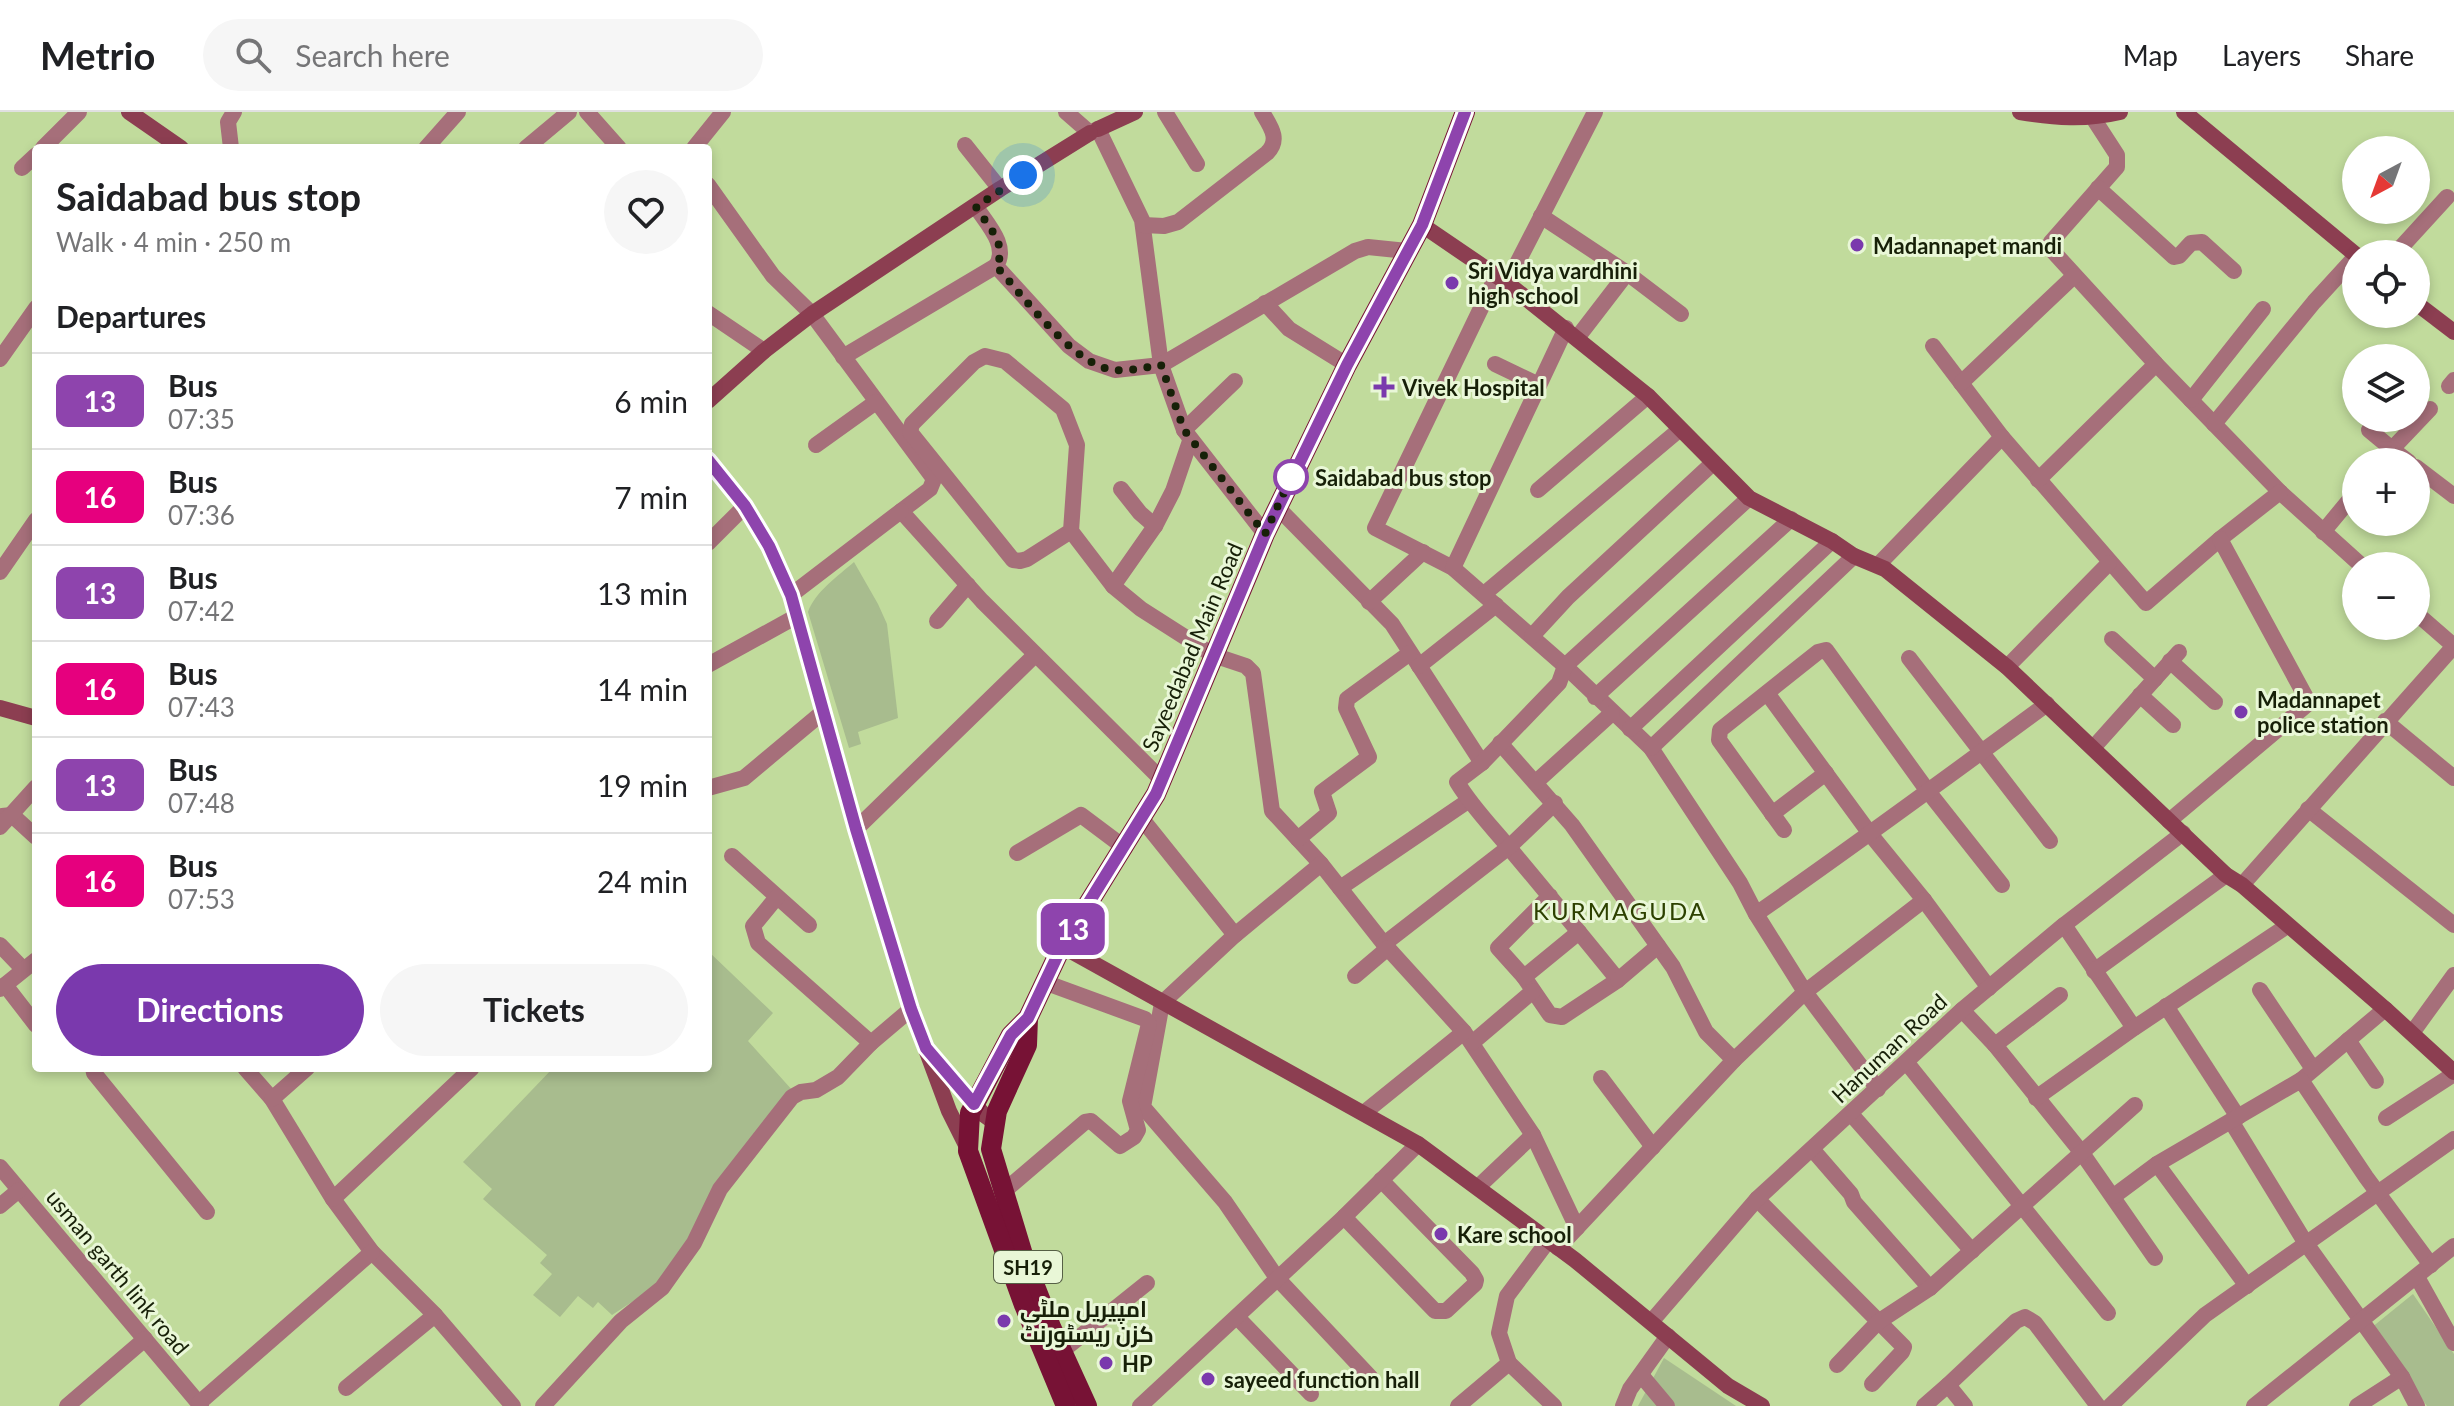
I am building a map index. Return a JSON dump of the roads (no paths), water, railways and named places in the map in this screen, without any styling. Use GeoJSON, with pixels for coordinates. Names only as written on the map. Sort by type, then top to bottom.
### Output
{"type":"FeatureCollection","features":[{"type":"Feature","properties":{"kind":"main road","name":"Sayeedabad Main Road"},"geometry":{"type":"LineString","coordinates":[[971,1114],[1011,1035],[1028,1018],[1062,946],[1125,848],[1162,780],[1277,507],[1347,365],[1422,225],[1465,112]]}},
{"type":"Feature","properties":{"kind":"main road","name":"Sayeedabad Main Road"},"geometry":{"type":"LineString","coordinates":[[994,1122],[1027,1045],[1028,1018]]}},
{"type":"Feature","properties":{"kind":"main road","name":"SH19"},"geometry":{"type":"LineString","coordinates":[[971,1114],[968,1151],[1024,1305],[1066,1406]]}},
{"type":"Feature","properties":{"kind":"main road","name":"SH19"},"geometry":{"type":"LineString","coordinates":[[994,1122],[991,1149],[1024,1258],[1087,1406]]}},
{"type":"Feature","properties":{"kind":"main road"},"geometry":{"type":"LineString","coordinates":[[968,1151],[979,1138],[985,1140],[991,1149]]}},
{"type":"Feature","properties":{"kind":"street"},"geometry":{"type":"LineString","coordinates":[[47,144],[79,112]]}},
{"type":"Feature","properties":{"kind":"street"},"geometry":{"type":"LineString","coordinates":[[129,112],[175,144]]}},
{"type":"Feature","properties":{"kind":"street"},"geometry":{"type":"LineString","coordinates":[[231,144],[228,122],[234,112]]}},
{"type":"Feature","properties":{"kind":"street"},"geometry":{"type":"LineString","coordinates":[[430,144],[458,112]]}},
{"type":"Feature","properties":{"kind":"street"},"geometry":{"type":"LineString","coordinates":[[531,144],[569,112]]}},
{"type":"Feature","properties":{"kind":"street"},"geometry":{"type":"LineString","coordinates":[[587,112],[615,144]]}},
{"type":"Feature","properties":{"kind":"street"},"geometry":{"type":"LineString","coordinates":[[697,144],[723,112]]}},
{"type":"Feature","properties":{"kind":"street"},"geometry":{"type":"LineString","coordinates":[[1066,112],[1094,131],[1143,225],[1161,365],[1187,436],[1265,534]]}},
{"type":"Feature","properties":{"kind":"street"},"geometry":{"type":"LineString","coordinates":[[712,397],[812,314],[1000,189],[1094,131],[1135,112]]}},
{"type":"Feature","properties":{"kind":"street"},"geometry":{"type":"LineString","coordinates":[[1165,112],[1197,164]]}},
{"type":"Feature","properties":{"kind":"street"},"geometry":{"type":"LineString","coordinates":[[1143,225],[1164,226],[1178,222],[1267,153],[1273,147],[1275,136],[1262,112]]}},
{"type":"Feature","properties":{"kind":"street"},"geometry":{"type":"LineString","coordinates":[[1595,112],[1541,216],[1501,280],[1375,528],[1453,568],[1532,636],[1651,748],[1740,883],[1805,992],[1878,1089]]}},
{"type":"Feature","properties":{"kind":"street"},"geometry":{"type":"LineString","coordinates":[[2020,112],[2093,118],[2120,112]]}},
{"type":"Feature","properties":{"kind":"street"},"geometry":{"type":"LineString","coordinates":[[2184,112],[2342,244]]}},
{"type":"Feature","properties":{"kind":"street"},"geometry":{"type":"LineString","coordinates":[[2093,118],[2118,160],[2117,167],[2049,247],[2156,364],[2280,492],[2346,552]]}},
{"type":"Feature","properties":{"kind":"street"},"geometry":{"type":"LineString","coordinates":[[965,145],[1000,189]]}},
{"type":"Feature","properties":{"kind":"street"},"geometry":{"type":"LineString","coordinates":[[22,168],[32,159]]}},
{"type":"Feature","properties":{"kind":"street"},"geometry":{"type":"LineString","coordinates":[[2098,188],[2174,257],[2179,256],[2191,243],[2202,242],[2234,271]]}},
{"type":"Feature","properties":{"kind":"street"},"geometry":{"type":"LineString","coordinates":[[712,191],[773,276],[812,314],[876,402],[1013,560],[1027,559],[1071,531]]}},
{"type":"Feature","properties":{"kind":"street"},"geometry":{"type":"LineString","coordinates":[[2409,240],[2452,196]]}},
{"type":"Feature","properties":{"kind":"street"},"geometry":{"type":"LineString","coordinates":[[843,357],[996,266],[1002,249],[976,207]]}},
{"type":"Feature","properties":{"kind":"street"},"geometry":{"type":"LineString","coordinates":[[1541,216],[1627,273],[1681,314]]}},
{"type":"Feature","properties":{"kind":"street"},"geometry":{"type":"LineString","coordinates":[[1422,225],[1572,333],[1648,396],[1749,498],[1832,541],[1854,556],[1878,565],[2007,667],[2226,875],[2242,885],[2385,1009],[2454,1073],[2386,1118]]}},
{"type":"Feature","properties":{"kind":"street"},"geometry":{"type":"LineString","coordinates":[[996,266],[1069,346],[1089,361],[1115,370],[1161,365],[1355,251],[1368,247],[1407,251]]}},
{"type":"Feature","properties":{"kind":"street"},"geometry":{"type":"LineString","coordinates":[[2214,424],[2342,271]]}},
{"type":"Feature","properties":{"kind":"street"},"geometry":{"type":"LineString","coordinates":[[1453,568],[1539,385],[1572,333],[1627,273]]}},
{"type":"Feature","properties":{"kind":"street"},"geometry":{"type":"LineString","coordinates":[[1961,383],[2074,276]]}},
{"type":"Feature","properties":{"kind":"street"},"geometry":{"type":"LineString","coordinates":[[1265,303],[1289,329],[1347,365]]}},
{"type":"Feature","properties":{"kind":"street"},"geometry":{"type":"LineString","coordinates":[[2191,400],[2263,309]]}},
{"type":"Feature","properties":{"kind":"street"},"geometry":{"type":"LineString","coordinates":[[0,359],[32,314]]}},
{"type":"Feature","properties":{"kind":"street"},"geometry":{"type":"LineString","coordinates":[[2430,314],[2454,332]]}},
{"type":"Feature","properties":{"kind":"street"},"geometry":{"type":"LineString","coordinates":[[712,316],[764,351]]}},
{"type":"Feature","properties":{"kind":"street"},"geometry":{"type":"LineString","coordinates":[[1933,346],[2002,437],[2146,603],[2280,492]]}},
{"type":"Feature","properties":{"kind":"street"},"geometry":{"type":"LineString","coordinates":[[938,476],[910,428],[974,362],[985,356],[1005,361],[1063,409],[1077,445],[1071,531],[1113,586],[1141,609],[1213,655],[1246,666],[1253,673],[1272,811],[1468,1037],[1533,1135],[1577,1228]]}},
{"type":"Feature","properties":{"kind":"street"},"geometry":{"type":"LineString","coordinates":[[1495,364],[1539,385]]}},
{"type":"Feature","properties":{"kind":"street"},"geometry":{"type":"LineString","coordinates":[[2038,480],[2156,364]]}},
{"type":"Feature","properties":{"kind":"street"},"geometry":{"type":"LineString","coordinates":[[1113,586],[1155,526],[1173,491],[1187,436],[1235,381]]}},
{"type":"Feature","properties":{"kind":"street"},"geometry":{"type":"LineString","coordinates":[[1538,490],[1648,396]]}},
{"type":"Feature","properties":{"kind":"street"},"geometry":{"type":"LineString","coordinates":[[816,445],[876,402]]}},
{"type":"Feature","properties":{"kind":"street"},"geometry":{"type":"LineString","coordinates":[[1298,839],[1329,813],[1322,792],[1369,757],[1346,708],[1347,699],[1415,660],[1490,599],[1679,430]]}},
{"type":"Feature","properties":{"kind":"street"},"geometry":{"type":"LineString","coordinates":[[2394,448],[2409,432]]}},
{"type":"Feature","properties":{"kind":"street"},"geometry":{"type":"LineString","coordinates":[[1878,565],[2002,437]]}},
{"type":"Feature","properties":{"kind":"street"},"geometry":{"type":"LineString","coordinates":[[1532,636],[1568,597],[1713,463]]}},
{"type":"Feature","properties":{"kind":"street"},"geometry":{"type":"LineString","coordinates":[[712,465],[745,506],[769,546],[791,595],[856,829],[911,1009],[949,1111],[968,1151]]}},
{"type":"Feature","properties":{"kind":"street"},"geometry":{"type":"LineString","coordinates":[[791,595],[930,489],[938,476]]}},
{"type":"Feature","properties":{"kind":"street"},"geometry":{"type":"LineString","coordinates":[[2430,478],[2454,496]]}},
{"type":"Feature","properties":{"kind":"street"},"geometry":{"type":"LineString","coordinates":[[1121,489],[1155,526]]}},
{"type":"Feature","properties":{"kind":"street"},"geometry":{"type":"LineString","coordinates":[[1618,980],[1468,801],[1457,782],[1482,763],[1559,683],[1565,666],[1749,498]]}},
{"type":"Feature","properties":{"kind":"street"},"geometry":{"type":"LineString","coordinates":[[712,539],[745,506]]}},
{"type":"Feature","properties":{"kind":"street"},"geometry":{"type":"LineString","coordinates":[[1277,507],[1392,624],[1482,763]]}},
{"type":"Feature","properties":{"kind":"street"},"geometry":{"type":"LineString","coordinates":[[2323,532],[2342,509]]}},
{"type":"Feature","properties":{"kind":"street"},"geometry":{"type":"LineString","coordinates":[[901,511],[1035,655],[1162,780]]}},
{"type":"Feature","properties":{"kind":"street"},"geometry":{"type":"LineString","coordinates":[[1595,697],[1791,519]]}},
{"type":"Feature","properties":{"kind":"street"},"geometry":{"type":"LineString","coordinates":[[0,572],[32,526]]}},
{"type":"Feature","properties":{"kind":"street"},"geometry":{"type":"LineString","coordinates":[[2169,821],[2309,703],[2220,539]]}},
{"type":"Feature","properties":{"kind":"street"},"geometry":{"type":"LineString","coordinates":[[1630,729],[1832,541]]}},
{"type":"Feature","properties":{"kind":"street"},"geometry":{"type":"LineString","coordinates":[[1369,602],[1423,552]]}},
{"type":"Feature","properties":{"kind":"street"},"geometry":{"type":"LineString","coordinates":[[1651,748],[1854,556]]}},
{"type":"Feature","properties":{"kind":"street"},"geometry":{"type":"LineString","coordinates":[[2007,667],[2109,563]]}},
{"type":"Feature","properties":{"kind":"street"},"geometry":{"type":"LineString","coordinates":[[937,621],[968,585]]}},
{"type":"Feature","properties":{"kind":"street"},"geometry":{"type":"LineString","coordinates":[[712,663],[797,616]]}},
{"type":"Feature","properties":{"kind":"street"},"geometry":{"type":"LineString","coordinates":[[2242,885],[2454,646],[2430,625]]}},
{"type":"Feature","properties":{"kind":"street"},"geometry":{"type":"LineString","coordinates":[[2112,639],[2155,679]]}},
{"type":"Feature","properties":{"kind":"street"},"geometry":{"type":"LineString","coordinates":[[1784,830],[1718,735],[1720,730],[1818,652],[1826,650],[1927,790],[2002,885]]}},
{"type":"Feature","properties":{"kind":"street"},"geometry":{"type":"LineString","coordinates":[[856,829],[1035,655]]}},
{"type":"Feature","properties":{"kind":"street"},"geometry":{"type":"LineString","coordinates":[[2093,748],[2175,657],[2215,702]]}},
{"type":"Feature","properties":{"kind":"street"},"geometry":{"type":"LineString","coordinates":[[1909,658],[2050,841]]}},
{"type":"Feature","properties":{"kind":"street"},"geometry":{"type":"LineString","coordinates":[[1767,693],[1989,988]]}},
{"type":"Feature","properties":{"kind":"street"},"geometry":{"type":"LineString","coordinates":[[2140,695],[2173,725]]}},
{"type":"Feature","properties":{"kind":"street"},"geometry":{"type":"LineString","coordinates":[[1756,914],[1871,835],[1927,790],[2047,704]]}},
{"type":"Feature","properties":{"kind":"street"},"geometry":{"type":"LineString","coordinates":[[0,708],[32,716]]}},
{"type":"Feature","properties":{"kind":"street"},"geometry":{"type":"LineString","coordinates":[[712,787],[744,778],[823,712]]}},
{"type":"Feature","properties":{"kind":"street"},"geometry":{"type":"LineString","coordinates":[[1536,782],[1612,713]]}},
{"type":"Feature","properties":{"kind":"street"},"geometry":{"type":"LineString","coordinates":[[2385,721],[2454,778]]}},
{"type":"Feature","properties":{"kind":"street"},"geometry":{"type":"LineString","coordinates":[[1500,743],[1555,803],[1673,967],[1706,1032],[1734,1060]]}},
{"type":"Feature","properties":{"kind":"street"},"geometry":{"type":"LineString","coordinates":[[1772,814],[1826,773]]}},
{"type":"Feature","properties":{"kind":"street"},"geometry":{"type":"LineString","coordinates":[[32,791],[4,820],[32,835]]}},
{"type":"Feature","properties":{"kind":"street"},"geometry":{"type":"LineString","coordinates":[[1340,888],[1468,801]]}},
{"type":"Feature","properties":{"kind":"street"},"geometry":{"type":"LineString","coordinates":[[1355,976],[1386,946],[1509,847],[1555,803]]}},
{"type":"Feature","properties":{"kind":"street"},"geometry":{"type":"LineString","coordinates":[[2308,809],[2454,925]]}},
{"type":"Feature","properties":{"kind":"street"},"geometry":{"type":"LineString","coordinates":[[1017,853],[1081,815],[1125,848]]}},
{"type":"Feature","properties":{"kind":"street"},"geometry":{"type":"LineString","coordinates":[[1142,819],[1235,935]]}},
{"type":"Feature","properties":{"kind":"street","name":"Hanuman Road"},"geometry":{"type":"LineString","coordinates":[[1651,1322],[1757,1199],[1962,1010],[2064,925],[2183,833]]}},
{"type":"Feature","properties":{"kind":"street"},"geometry":{"type":"LineString","coordinates":[[732,856],[809,925]]}},
{"type":"Feature","properties":{"kind":"street"},"geometry":{"type":"LineString","coordinates":[[1321,864],[1235,935],[1162,1003],[1143,1107],[1225,1202],[1277,1278],[1371,1378]]}},
{"type":"Feature","properties":{"kind":"street"},"geometry":{"type":"LineString","coordinates":[[2094,971],[2226,875]]}},
{"type":"Feature","properties":{"kind":"street"},"geometry":{"type":"LineString","coordinates":[[1550,896],[1498,944],[1499,950],[1529,984],[1550,1015],[1562,1017],[1618,980],[1658,946]]}},
{"type":"Feature","properties":{"kind":"street"},"geometry":{"type":"LineString","coordinates":[[777,897],[753,926],[758,943],[871,1043]]}},
{"type":"Feature","properties":{"kind":"street"},"geometry":{"type":"LineString","coordinates":[[1554,1406],[1509,1363],[1499,1333],[1507,1296],[1553,1244],[1577,1228],[1734,1060],[1805,992],[1924,900]]}},
{"type":"Feature","properties":{"kind":"street"},"geometry":{"type":"LineString","coordinates":[[2064,925],[2134,1028]]}},
{"type":"Feature","properties":{"kind":"street"},"geometry":{"type":"LineString","coordinates":[[2036,1098],[2166,1006],[2287,926]]}},
{"type":"Feature","properties":{"kind":"street"},"geometry":{"type":"LineString","coordinates":[[1365,1112],[1468,1037],[1529,984],[1579,932]]}},
{"type":"Feature","properties":{"kind":"street"},"geometry":{"type":"LineString","coordinates":[[0,945],[30,964],[3,987],[32,1020]]}},
{"type":"Feature","properties":{"kind":"street"},"geometry":{"type":"LineString","coordinates":[[1062,946],[1418,1144],[1553,1244],[1728,1386],[1762,1406]]}},
{"type":"Feature","properties":{"kind":"street"},"geometry":{"type":"LineString","coordinates":[[2412,1033],[2454,975]]}},
{"type":"Feature","properties":{"kind":"street"},"geometry":{"type":"LineString","coordinates":[[1003,1192],[1085,1122],[1091,1121],[1120,1146],[1134,1137],[1138,1130],[1130,1101],[1149,1024],[1133,1014],[1044,982]]}},
{"type":"Feature","properties":{"kind":"street"},"geometry":{"type":"LineString","coordinates":[[2260,990],[2377,1192],[2431,1265]]}},
{"type":"Feature","properties":{"kind":"street"},"geometry":{"type":"LineString","coordinates":[[1995,1045],[2060,995]]}},
{"type":"Feature","properties":{"kind":"street"},"geometry":{"type":"LineString","coordinates":[[2166,1006],[2305,1242],[2402,1377],[2417,1406]]}},
{"type":"Feature","properties":{"kind":"street"},"geometry":{"type":"LineString","coordinates":[[543,1406],[621,1321],[662,1288],[694,1243],[720,1189],[792,1097],[816,1090],[838,1077],[911,1009]]}},
{"type":"Feature","properties":{"kind":"street"},"geometry":{"type":"LineString","coordinates":[[2114,1196],[2157,1164],[2307,1075],[2385,1009]]}},
{"type":"Feature","properties":{"kind":"street"},"geometry":{"type":"LineString","coordinates":[[1962,1010],[1995,1045],[2082,1153],[2155,1258]]}},
{"type":"Feature","properties":{"kind":"street"},"geometry":{"type":"LineString","coordinates":[[2348,1040],[2376,1081]]}},
{"type":"Feature","properties":{"kind":"street"},"geometry":{"type":"LineString","coordinates":[[926,1048],[971,1114]]}},
{"type":"Feature","properties":{"kind":"street"},"geometry":{"type":"LineString","coordinates":[[1907,1063],[2108,1313]]}},
{"type":"Feature","properties":{"kind":"street"},"geometry":{"type":"LineString","coordinates":[[94,1072],[207,1212]]}},
{"type":"Feature","properties":{"kind":"street"},"geometry":{"type":"LineString","coordinates":[[248,1072],[272,1099],[333,1199],[372,1252],[435,1315],[513,1406]]}},
{"type":"Feature","properties":{"kind":"street"},"geometry":{"type":"LineString","coordinates":[[272,1099],[302,1072]]}},
{"type":"Feature","properties":{"kind":"street"},"geometry":{"type":"LineString","coordinates":[[333,1199],[468,1072]]}},
{"type":"Feature","properties":{"kind":"street"},"geometry":{"type":"LineString","coordinates":[[1601,1078],[1653,1147]]}},
{"type":"Feature","properties":{"kind":"street"},"geometry":{"type":"LineString","coordinates":[[1837,1365],[1878,1322],[1930,1288],[2135,1105]]}},
{"type":"Feature","properties":{"kind":"street"},"geometry":{"type":"LineString","coordinates":[[949,1111],[994,1122]]}},
{"type":"Feature","properties":{"kind":"street"},"geometry":{"type":"LineString","coordinates":[[1851,1114],[1972,1251]]}},
{"type":"Feature","properties":{"kind":"street"},"geometry":{"type":"LineString","coordinates":[[1478,1187],[1533,1135]]}},
{"type":"Feature","properties":{"kind":"street"},"geometry":{"type":"LineString","coordinates":[[2110,1406],[2205,1315],[2454,1139]]}},
{"type":"Feature","properties":{"kind":"street"},"geometry":{"type":"LineString","coordinates":[[1142,1405],[1418,1144]]}},
{"type":"Feature","properties":{"kind":"street"},"geometry":{"type":"LineString","coordinates":[[1812,1149],[1930,1288]]}},
{"type":"Feature","properties":{"kind":"street"},"geometry":{"type":"LineString","coordinates":[[2157,1164],[2247,1286]]}},
{"type":"Feature","properties":{"kind":"street","name":"usman garth link road"},"geometry":{"type":"LineString","coordinates":[[0,1167],[200,1404]]}},
{"type":"Feature","properties":{"kind":"street"},"geometry":{"type":"LineString","coordinates":[[1344,1217],[1435,1311],[1446,1311],[1475,1284],[1475,1277],[1381,1180]]}},
{"type":"Feature","properties":{"kind":"street"},"geometry":{"type":"LineString","coordinates":[[0,1206],[19,1190]]}},
{"type":"Feature","properties":{"kind":"street"},"geometry":{"type":"LineString","coordinates":[[1757,1199],[1904,1348],[1872,1384]]}},
{"type":"Feature","properties":{"kind":"street"},"geometry":{"type":"LineString","coordinates":[[2254,1406],[2454,1246]]}},
{"type":"Feature","properties":{"kind":"street"},"geometry":{"type":"LineString","coordinates":[[200,1404],[372,1252]]}},
{"type":"Feature","properties":{"kind":"street"},"geometry":{"type":"LineString","coordinates":[[2417,1277],[2454,1343]]}},
{"type":"Feature","properties":{"kind":"street"},"geometry":{"type":"LineString","coordinates":[[1062,1351],[1147,1283]]}},
{"type":"Feature","properties":{"kind":"street"},"geometry":{"type":"LineString","coordinates":[[346,1388],[435,1315]]}},
{"type":"Feature","properties":{"kind":"street"},"geometry":{"type":"LineString","coordinates":[[1237,1317],[1311,1394]]}},
{"type":"Feature","properties":{"kind":"street"},"geometry":{"type":"LineString","coordinates":[[1924,1406],[2016,1321],[2025,1317],[2035,1323],[2098,1406]]}},
{"type":"Feature","properties":{"kind":"street"},"geometry":{"type":"LineString","coordinates":[[1623,1406],[1668,1336]]}},
{"type":"Feature","properties":{"kind":"street"},"geometry":{"type":"LineString","coordinates":[[67,1406],[145,1339]]}},
{"type":"Feature","properties":{"kind":"street"},"geometry":{"type":"LineString","coordinates":[[1458,1406],[1509,1363]]}},
{"type":"Feature","properties":{"kind":"street"},"geometry":{"type":"LineString","coordinates":[[1641,1375],[1667,1406]]}},
{"type":"Feature","properties":{"kind":"street"},"geometry":{"type":"LineString","coordinates":[[2357,1406],[2402,1377]]}},
{"type":"Feature","properties":{"kind":"street"},"geometry":{"type":"LineString","coordinates":[[1948,1385],[1965,1406]]}},
{"type":"Feature","properties":{"kind":"place","name":"Madannapet mandi"},"geometry":{"type":"Point","coordinates":[1857,245]}},
{"type":"Feature","properties":{"kind":"place","name":"Sri Vidya vardhini high school"},"geometry":{"type":"Point","coordinates":[1452,283]}},
{"type":"Feature","properties":{"kind":"place","name":"Vivek Hospital"},"geometry":{"type":"Point","coordinates":[1384,387]}},
{"type":"Feature","properties":{"kind":"place","name":"Saidabad bus stop"},"geometry":{"type":"Point","coordinates":[1291,477]}},
{"type":"Feature","properties":{"kind":"place","name":"Madannapet police station"},"geometry":{"type":"Point","coordinates":[2241,712]}},
{"type":"Feature","properties":{"kind":"place","name":"Kare school"},"geometry":{"type":"Point","coordinates":[1441,1234]}},
{"type":"Feature","properties":{"kind":"place","name":"امپیریل ملٹی کزن ریسٹورنٹ"},"geometry":{"type":"Point","coordinates":[1004,1321]}},
{"type":"Feature","properties":{"kind":"place","name":"HP"},"geometry":{"type":"Point","coordinates":[1106,1363]}},
{"type":"Feature","properties":{"kind":"place","name":"sayeed function hall"},"geometry":{"type":"Point","coordinates":[1208,1379]}},
{"type":"Feature","properties":{"kind":"district","name":"KURMAGUDA"},"geometry":{"type":"Point","coordinates":[1620,910]}}]}
